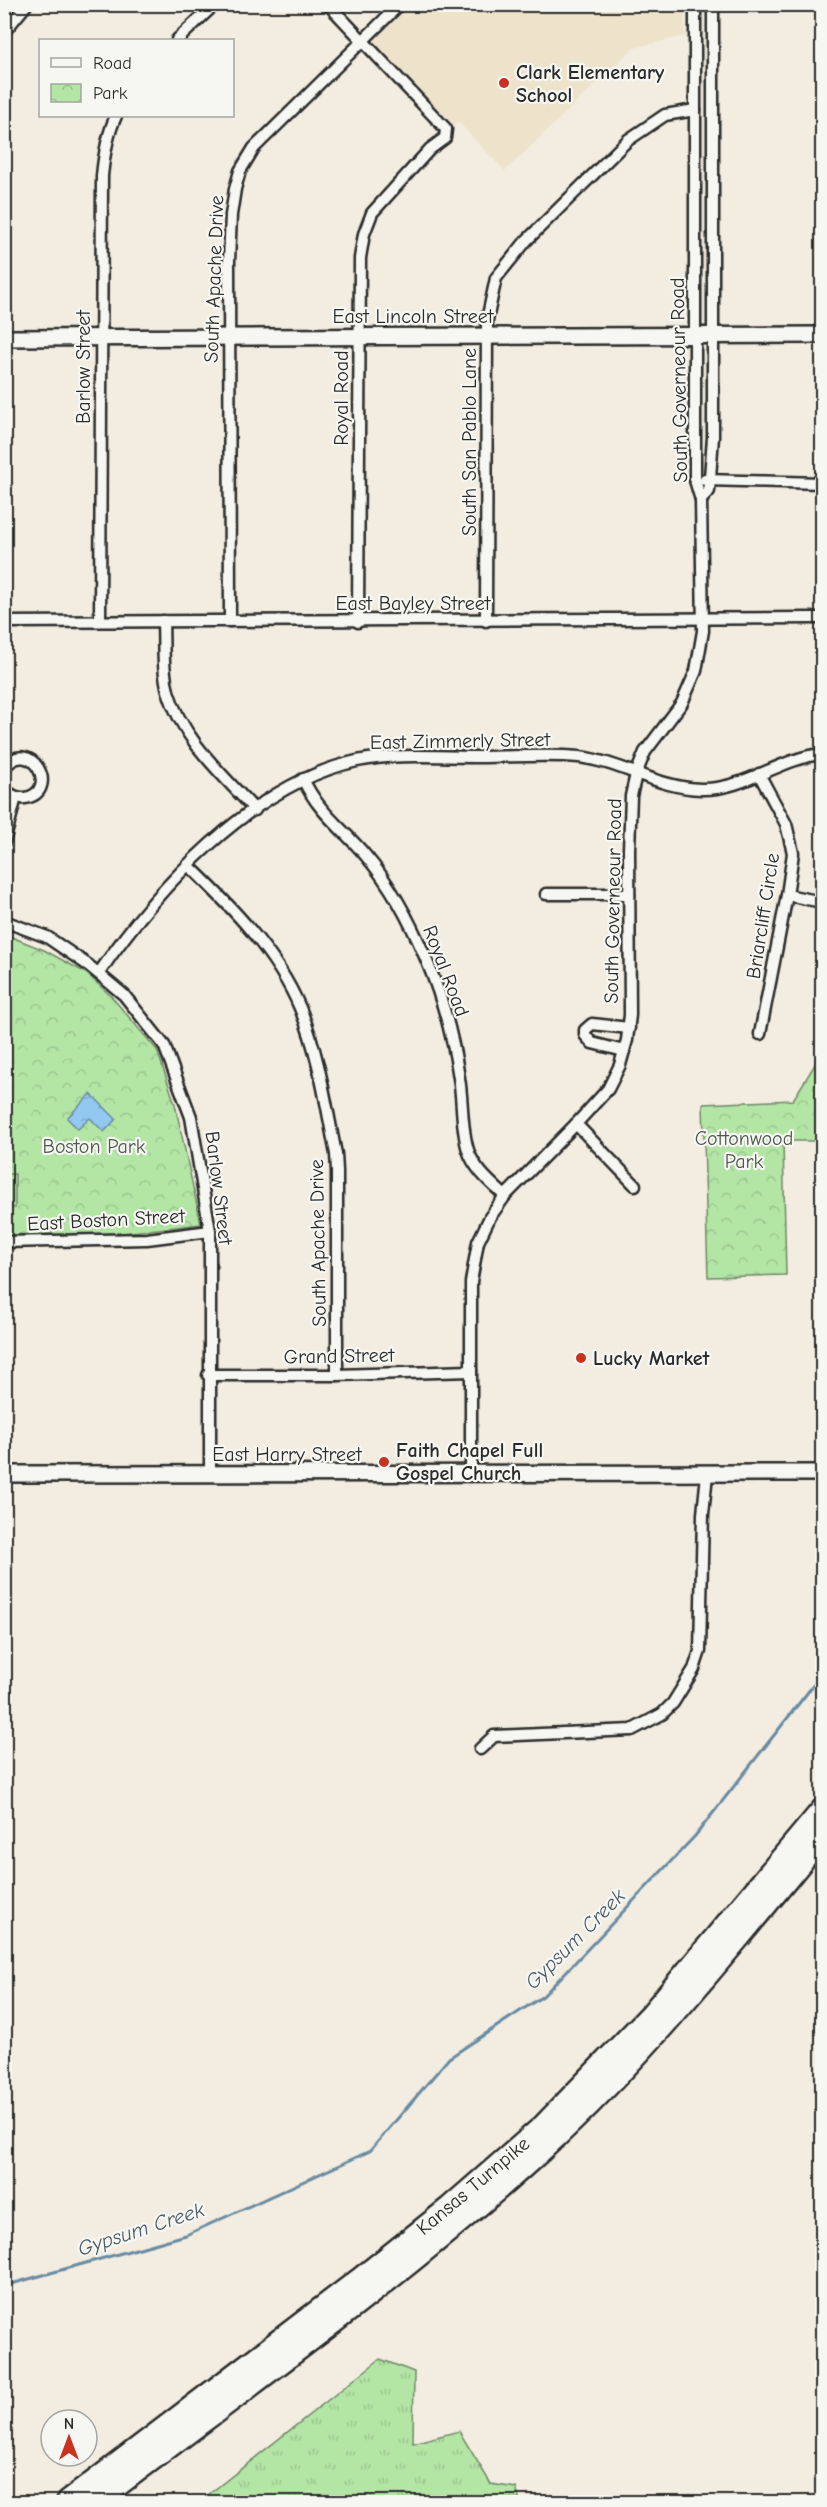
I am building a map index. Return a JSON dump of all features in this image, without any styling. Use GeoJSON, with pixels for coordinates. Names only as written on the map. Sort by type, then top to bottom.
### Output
{"type":"FeatureCollection","features":[{"type":"Feature","properties":{"kind":"highway","name":"Kansas Turnpike"},"geometry":{"type":"LineString","coordinates":[[67,2502],[361,2278],[449,2208],[543,2126],[651,2014],[822,1810]]}},
{"type":"Feature","properties":{"kind":"highway","name":"Kansas Turnpike"},"geometry":{"type":"LineString","coordinates":[[96,2502],[431,2245],[523,2168],[652,2040],[822,1837]]}},
{"type":"Feature","properties":{"kind":"street"},"geometry":{"type":"LineString","coordinates":[[4,32],[27,4]]}},
{"type":"Feature","properties":{"kind":"street"},"geometry":{"type":"LineString","coordinates":[[178,39],[215,4]]}},
{"type":"Feature","properties":{"kind":"street"},"geometry":{"type":"LineString","coordinates":[[328,4],[363,42]]}},
{"type":"Feature","properties":{"kind":"street","name":"South Apache Drive"},"geometry":{"type":"LineString","coordinates":[[230,621],[231,215],[240,171],[265,136],[400,4]]}},
{"type":"Feature","properties":{"kind":"street","name":"South Governeour Road"},"geometry":{"type":"LineString","coordinates":[[471,1474],[471,1282],[474,1255],[484,1228],[505,1196],[608,1089],[624,1051],[629,1028],[629,809],[636,774],[651,744],[673,717],[688,692],[699,657],[703,620],[701,500],[695,480],[694,4]]}},
{"type":"Feature","properties":{"kind":"street","name":"South Governeour Road"},"geometry":{"type":"LineString","coordinates":[[701,500],[709,491],[713,437],[715,285],[713,4]]}},
{"type":"Feature","properties":{"kind":"street","name":"Royal Road"},"geometry":{"type":"LineString","coordinates":[[358,622],[360,258],[364,234],[372,213],[430,149],[445,138],[446,129],[363,42]]}},
{"type":"Feature","properties":{"kind":"street","name":"South San Pablo Lane"},"geometry":{"type":"LineString","coordinates":[[486,621],[487,320],[496,278],[526,241],[628,140],[665,115],[695,110]]}},
{"type":"Feature","properties":{"kind":"street","name":"Barlow Street"},"geometry":{"type":"LineString","coordinates":[[100,621],[102,176],[106,146],[116,117]]}},
{"type":"Feature","properties":{"kind":"street","name":"East Lincoln Street"},"geometry":{"type":"LineString","coordinates":[[4,338],[822,335]]}},
{"type":"Feature","properties":{"kind":"street"},"geometry":{"type":"LineString","coordinates":[[695,480],[822,483]]}},
{"type":"Feature","properties":{"kind":"street","name":"East Bayley Street"},"geometry":{"type":"LineString","coordinates":[[4,621],[358,622],[822,618]]}},
{"type":"Feature","properties":{"kind":"street"},"geometry":{"type":"LineString","coordinates":[[163,621],[165,674],[173,706],[182,724],[207,759],[255,810]]}},
{"type":"Feature","properties":{"kind":"street","name":"East Zimmerly Street"},"geometry":{"type":"LineString","coordinates":[[99,973],[164,889],[230,828],[303,779],[357,761],[403,757],[579,757],[676,786],[704,789],[734,784],[794,759],[822,754]]}},
{"type":"Feature","properties":{"kind":"street"},"geometry":{"type":"LineString","coordinates":[[4,768],[11,761],[26,758],[32,760],[40,770],[42,783],[36,792],[27,797],[16,797],[4,788]]}},
{"type":"Feature","properties":{"kind":"street","name":"Briarcliff Circle"},"geometry":{"type":"LineString","coordinates":[[759,774],[791,837],[793,853],[788,895],[760,1034]]}},
{"type":"Feature","properties":{"kind":"street","name":"Royal Road"},"geometry":{"type":"LineString","coordinates":[[303,779],[319,808],[356,844],[380,874],[425,957],[442,998],[450,1030],[468,1150],[479,1171],[505,1196]]}},
{"type":"Feature","properties":{"kind":"street"},"geometry":{"type":"LineString","coordinates":[[4,842],[16,797]]}},
{"type":"Feature","properties":{"kind":"street","name":"South Apache Drive"},"geometry":{"type":"LineString","coordinates":[[188,865],[240,919],[267,953],[299,1007],[311,1039],[336,1154],[337,1376]]}},
{"type":"Feature","properties":{"kind":"street"},"geometry":{"type":"LineString","coordinates":[[546,894],[629,894]]}},
{"type":"Feature","properties":{"kind":"street"},"geometry":{"type":"LineString","coordinates":[[788,895],[822,902]]}},
{"type":"Feature","properties":{"kind":"street"},"geometry":{"type":"LineString","coordinates":[[4,921],[46,937],[99,973]]}},
{"type":"Feature","properties":{"kind":"street","name":"Barlow Street"},"geometry":{"type":"LineString","coordinates":[[99,973],[124,995],[164,1045],[191,1117],[210,1231],[208,1375],[210,1475]]}},
{"type":"Feature","properties":{"kind":"street"},"geometry":{"type":"LineString","coordinates":[[624,1051],[592,1043],[585,1035],[588,1025],[592,1024],[629,1028]]}},
{"type":"Feature","properties":{"kind":"street"},"geometry":{"type":"LineString","coordinates":[[576,1124],[635,1185]]}},
{"type":"Feature","properties":{"kind":"street","name":"East Boston Street"},"geometry":{"type":"LineString","coordinates":[[4,1242],[147,1239],[210,1231]]}},
{"type":"Feature","properties":{"kind":"street","name":"Grand Street"},"geometry":{"type":"LineString","coordinates":[[208,1375],[337,1376],[471,1371]]}},
{"type":"Feature","properties":{"kind":"street","name":"East Harry Street"},"geometry":{"type":"LineString","coordinates":[[4,1474],[822,1473]]}},
{"type":"Feature","properties":{"kind":"street"},"geometry":{"type":"LineString","coordinates":[[480,1749],[494,1736],[632,1730],[662,1714],[673,1703],[694,1669],[700,1651],[703,1514],[707,1474]]}},
{"type":"Feature","properties":{"kind":"shaded area","name":"Clark Elementary School"},"geometry":{"type":"Polygon","coordinates":[[[407,5],[684,5],[685,36],[633,48],[505,171],[458,122],[450,126],[445,117],[373,45],[372,37],[407,5]]]}},
{"type":"Feature","properties":{"kind":"green space","name":"Boston Park"},"geometry":{"type":"Polygon","coordinates":[[[4,934],[44,950],[86,973],[111,996],[157,1050],[175,1104],[201,1224],[105,1235],[5,1235],[4,934]]]}},
{"type":"Feature","properties":{"kind":"green space","name":"Cottonwood Park"},"geometry":{"type":"Polygon","coordinates":[[[822,1053],[822,1141],[783,1141],[786,1275],[708,1277],[703,1104],[793,1100],[822,1053]]]}},
{"type":"Feature","properties":{"kind":"green space"},"geometry":{"type":"Polygon","coordinates":[[[5,1174],[15,1174],[15,1208],[5,1208],[5,1174]]]}},
{"type":"Feature","properties":{"kind":"green space"},"geometry":{"type":"Polygon","coordinates":[[[380,2359],[414,2372],[413,2443],[459,2431],[491,2484],[516,2488],[520,2502],[199,2502],[380,2359]]]}},
{"type":"Feature","properties":{"kind":"water"},"geometry":{"type":"Polygon","coordinates":[[[91,1094],[116,1119],[104,1132],[90,1118],[78,1129],[67,1118],[91,1094]]]}},
{"type":"Feature","properties":{"kind":"waterway","name":"Gypsum Creek"},"geometry":{"type":"LineString","coordinates":[[4,2286],[186,2235],[370,2151],[449,2058],[543,1996],[695,1836],[822,1674]]}},
{"type":"Feature","properties":{"kind":"place","name":"Clark Elementary School"},"geometry":{"type":"Point","coordinates":[504,83]}},
{"type":"Feature","properties":{"kind":"place","name":"Lucky Market"},"geometry":{"type":"Point","coordinates":[581,1358]}},
{"type":"Feature","properties":{"kind":"place","name":"Faith Chapel Full Gospel Church"},"geometry":{"type":"Point","coordinates":[384,1462]}}]}
